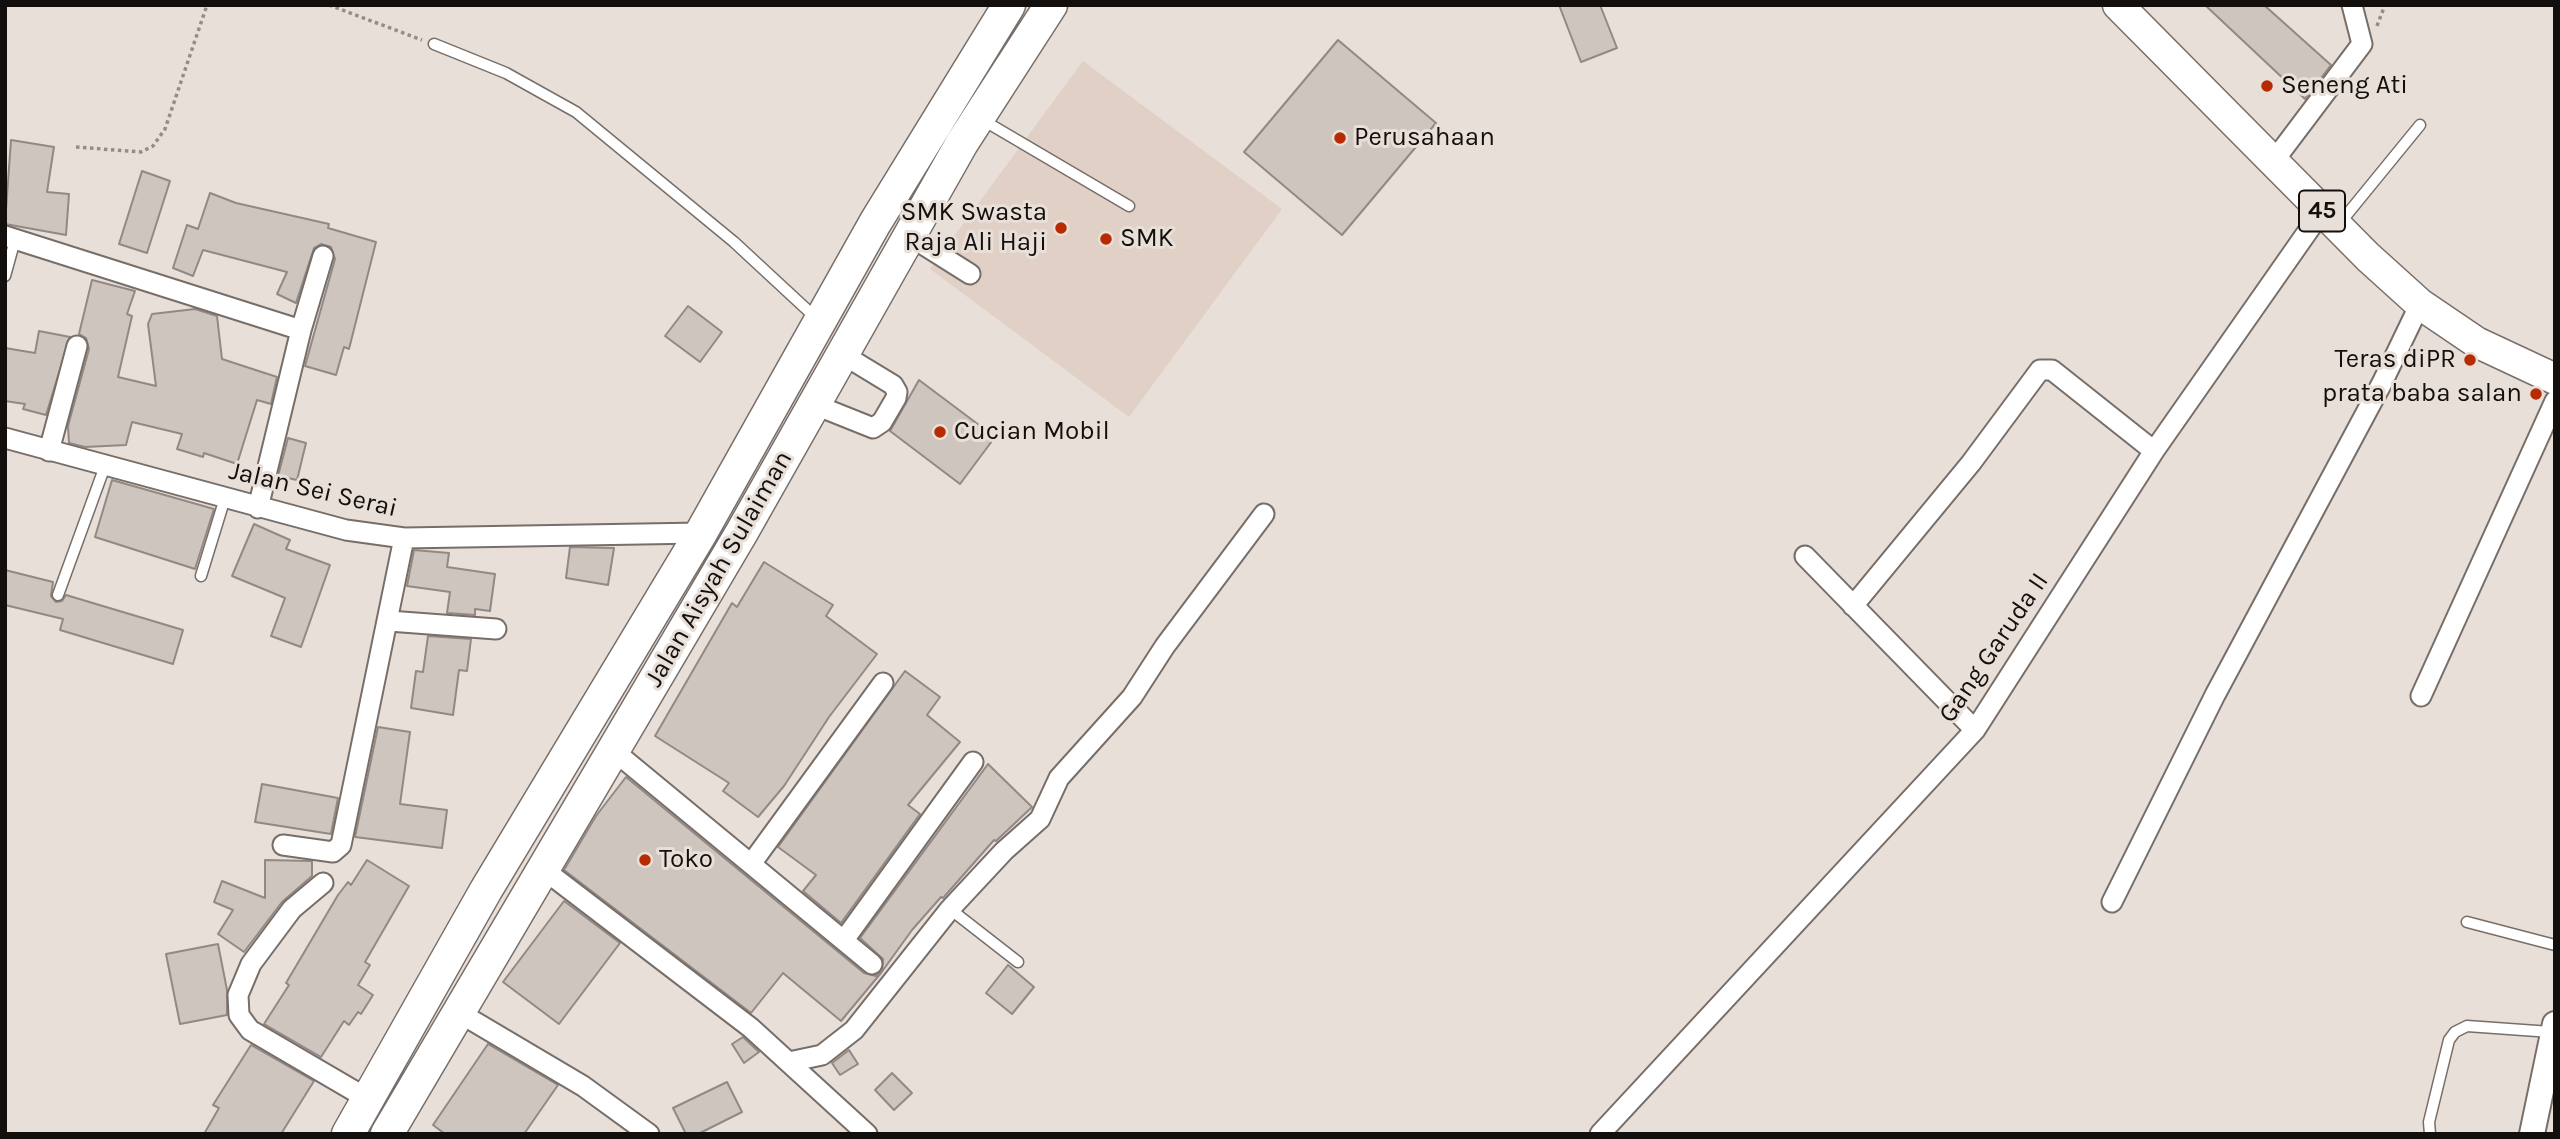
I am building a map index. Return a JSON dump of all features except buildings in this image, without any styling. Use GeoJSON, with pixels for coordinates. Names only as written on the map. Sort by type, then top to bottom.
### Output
{"type":"FeatureCollection","features":[{"type":"Feature","properties":{"kind":"highway","name":"Jalan Aisyah Sulaiman"},"geometry":{"type":"LineString","coordinates":[[348,1134],[486,890],[701,533],[875,223],[1009,5]]}},
{"type":"Feature","properties":{"kind":"highway","name":"Jalan Aisyah Sulaiman"},"geometry":{"type":"LineString","coordinates":[[387,1134],[614,751],[908,235],[970,130],[1051,5]]}},
{"type":"Feature","properties":{"kind":"highway"},"geometry":{"type":"LineString","coordinates":[[934,127],[970,130]]}},
{"type":"Feature","properties":{"kind":"main road","name":"45"},"geometry":{"type":"LineString","coordinates":[[2118,5],[2273,162],[2420,304],[2476,342],[2554,385]]}},
{"type":"Feature","properties":{"kind":"street"},"geometry":{"type":"LineString","coordinates":[[2273,162],[2362,44],[2352,5]]}},
{"type":"Feature","properties":{"kind":"street","name":"Gang Garuda II"},"geometry":{"type":"LineString","coordinates":[[1600,1134],[1975,730],[2154,451],[2330,218]]}},
{"type":"Feature","properties":{"kind":"street"},"geometry":{"type":"LineString","coordinates":[[908,235],[970,274]]}},
{"type":"Feature","properties":{"kind":"street"},"geometry":{"type":"LineString","coordinates":[[10,238],[301,330]]}},
{"type":"Feature","properties":{"kind":"street"},"geometry":{"type":"LineString","coordinates":[[258,508],[301,330],[323,256]]}},
{"type":"Feature","properties":{"kind":"street"},"geometry":{"type":"LineString","coordinates":[[2112,902],[2215,695],[2382,383],[2420,304]]}},
{"type":"Feature","properties":{"kind":"street"},"geometry":{"type":"LineString","coordinates":[[49,451],[77,346]]}},
{"type":"Feature","properties":{"kind":"street"},"geometry":{"type":"LineString","coordinates":[[813,404],[873,428],[882,422],[896,398],[897,392],[893,385],[842,354]]}},
{"type":"Feature","properties":{"kind":"street"},"geometry":{"type":"LineString","coordinates":[[1853,606],[1971,463],[2040,370],[2052,370],[2154,451]]}},
{"type":"Feature","properties":{"kind":"street"},"geometry":{"type":"LineString","coordinates":[[2421,696],[2554,385]]}},
{"type":"Feature","properties":{"kind":"street","name":"Jalan Sei Serai"},"geometry":{"type":"LineString","coordinates":[[5,438],[258,508],[346,530],[404,538],[701,533]]}},
{"type":"Feature","properties":{"kind":"street"},"geometry":{"type":"LineString","coordinates":[[789,1062],[822,1055],[844,1040],[950,909],[1004,851],[1040,819],[1059,778],[1132,697],[1164,646],[1264,514]]}},
{"type":"Feature","properties":{"kind":"street"},"geometry":{"type":"LineString","coordinates":[[283,845],[333,852],[341,845],[404,538]]}},
{"type":"Feature","properties":{"kind":"street"},"geometry":{"type":"LineString","coordinates":[[1805,556],[1975,730]]}},
{"type":"Feature","properties":{"kind":"street"},"geometry":{"type":"LineString","coordinates":[[389,621],[496,629]]}},
{"type":"Feature","properties":{"kind":"street"},"geometry":{"type":"LineString","coordinates":[[751,864],[883,683]]}},
{"type":"Feature","properties":{"kind":"street"},"geometry":{"type":"LineString","coordinates":[[614,751],[872,964]]}},
{"type":"Feature","properties":{"kind":"street"},"geometry":{"type":"LineString","coordinates":[[844,940],[973,762]]}},
{"type":"Feature","properties":{"kind":"street"},"geometry":{"type":"LineString","coordinates":[[543,869],[751,1028],[867,1134]]}},
{"type":"Feature","properties":{"kind":"street"},"geometry":{"type":"LineString","coordinates":[[323,883],[292,909],[251,964],[238,995],[239,1015],[250,1030],[368,1100]]}},
{"type":"Feature","properties":{"kind":"street"},"geometry":{"type":"LineString","coordinates":[[458,1012],[583,1086],[649,1134]]}},
{"type":"Feature","properties":{"kind":"street"},"geometry":{"type":"LineString","coordinates":[[2532,1134],[2553,1028]]}},
{"type":"Feature","properties":{"kind":"lane"},"geometry":{"type":"LineString","coordinates":[[434,44],[506,73],[576,112],[734,242],[821,323]]}},
{"type":"Feature","properties":{"kind":"lane"},"geometry":{"type":"LineString","coordinates":[[2330,218],[2420,125]]}},
{"type":"Feature","properties":{"kind":"lane"},"geometry":{"type":"LineString","coordinates":[[970,130],[1129,206]]}},
{"type":"Feature","properties":{"kind":"lane"},"geometry":{"type":"LineString","coordinates":[[5,276],[10,238]]}},
{"type":"Feature","properties":{"kind":"lane"},"geometry":{"type":"LineString","coordinates":[[58,595],[105,466]]}},
{"type":"Feature","properties":{"kind":"lane"},"geometry":{"type":"LineString","coordinates":[[201,576],[225,498]]}},
{"type":"Feature","properties":{"kind":"lane"},"geometry":{"type":"LineString","coordinates":[[950,909],[1018,962]]}},
{"type":"Feature","properties":{"kind":"lane"},"geometry":{"type":"LineString","coordinates":[[2467,922],[2555,945]]}},
{"type":"Feature","properties":{"kind":"lane"},"geometry":{"type":"LineString","coordinates":[[2430,1134],[2429,1122],[2449,1040],[2455,1032],[2467,1026],[2553,1028]]}},
{"type":"Feature","properties":{"kind":"path"},"geometry":{"type":"LineString","coordinates":[[76,147],[141,152],[153,146],[164,129],[207,5]]}},
{"type":"Feature","properties":{"kind":"path"},"geometry":{"type":"LineString","coordinates":[[329,5],[434,44]]}},
{"type":"Feature","properties":{"kind":"shaded area","name":"SMK"},"geometry":{"type":"Polygon","coordinates":[[[1083,61],[1282,209],[1129,417],[930,269],[1083,61]]]}},
{"type":"Feature","properties":{"kind":"place","name":"Seneng Ati"},"geometry":{"type":"Point","coordinates":[2267,86]}},
{"type":"Feature","properties":{"kind":"place","name":"Perusahaan"},"geometry":{"type":"Point","coordinates":[1340,138]}},
{"type":"Feature","properties":{"kind":"place","name":"SMK Swasta Raja Ali Haji"},"geometry":{"type":"Point","coordinates":[1061,228]}},
{"type":"Feature","properties":{"kind":"place","name":"SMK"},"geometry":{"type":"Point","coordinates":[1106,239]}},
{"type":"Feature","properties":{"kind":"place","name":"Teras diPR"},"geometry":{"type":"Point","coordinates":[2470,360]}},
{"type":"Feature","properties":{"kind":"place","name":"prata baba salan"},"geometry":{"type":"Point","coordinates":[2536,394]}},
{"type":"Feature","properties":{"kind":"place","name":"Cucian Mobil"},"geometry":{"type":"Point","coordinates":[940,432]}},
{"type":"Feature","properties":{"kind":"place","name":"Toko"},"geometry":{"type":"Point","coordinates":[645,860]}}]}
